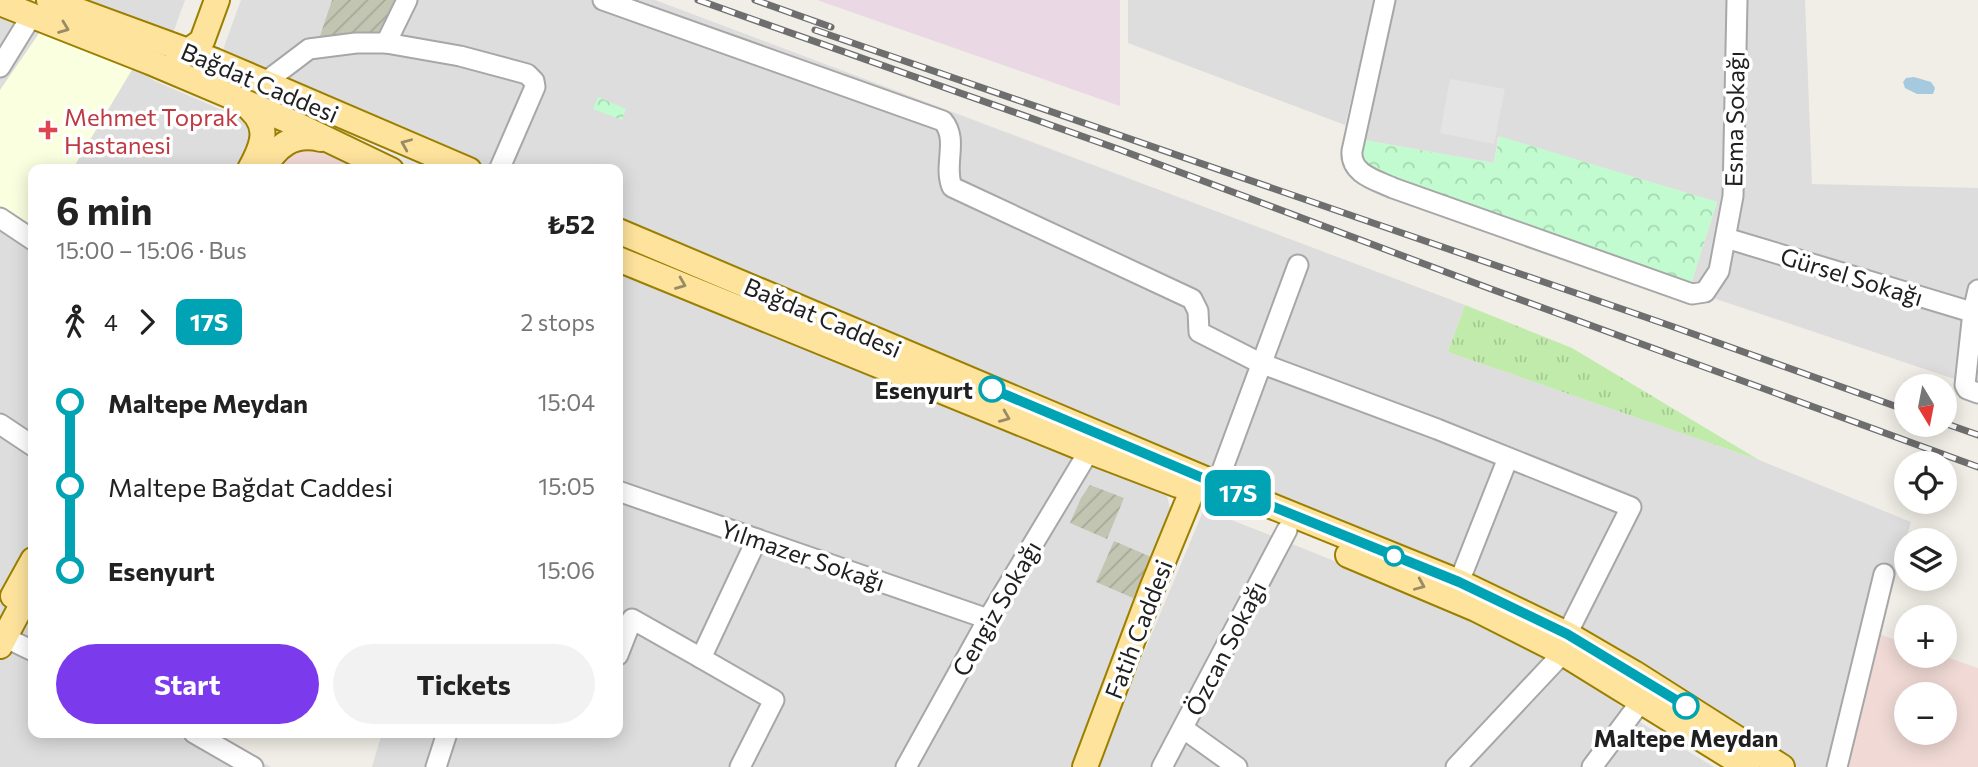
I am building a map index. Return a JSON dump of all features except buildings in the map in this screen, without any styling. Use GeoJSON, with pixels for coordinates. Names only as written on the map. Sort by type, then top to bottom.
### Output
{"type":"FeatureCollection","features":[{"type":"Feature","properties":{"kind":"main road"},"geometry":{"type":"LineString","coordinates":[[203,0],[193,45],[193,70],[205,86]]}},
{"type":"Feature","properties":{"kind":"main road"},"geometry":{"type":"LineString","coordinates":[[150,62],[173,61],[193,45],[217,0]]}},
{"type":"Feature","properties":{"kind":"main road","name":"Bağdat Caddesi"},"geometry":{"type":"LineString","coordinates":[[0,3],[40,8],[193,45],[264,83],[455,164]]}},
{"type":"Feature","properties":{"kind":"main road","name":"Bağdat Caddesi"},"geometry":{"type":"LineString","coordinates":[[40,8],[150,62],[287,120],[378,164]]}},
{"type":"Feature","properties":{"kind":"main road"},"geometry":{"type":"LineString","coordinates":[[238,100],[254,111],[259,119],[263,158]]}},
{"type":"Feature","properties":{"kind":"main road"},"geometry":{"type":"LineString","coordinates":[[263,158],[287,120],[296,112],[325,110]]}},
{"type":"Feature","properties":{"kind":"main road"},"geometry":{"type":"LineString","coordinates":[[263,158],[272,154],[284,142],[307,136],[332,142]]}},
{"type":"Feature","properties":{"kind":"main road","name":"Bağdat Caddesi"},"geometry":{"type":"LineString","coordinates":[[623,232],[1217,484],[1459,582],[1647,694],[1781,767]]}},
{"type":"Feature","properties":{"kind":"main road","name":"Bağdat Caddesi"},"geometry":{"type":"LineString","coordinates":[[623,261],[1565,643]]}},
{"type":"Feature","properties":{"kind":"main road","name":"Fatih Caddesi"},"geometry":{"type":"LineString","coordinates":[[1085,767],[1192,491]]}},
{"type":"Feature","properties":{"kind":"main road"},"geometry":{"type":"LineString","coordinates":[[1,634],[28,572]]}},
{"type":"Feature","properties":{"kind":"main road"},"geometry":{"type":"LineString","coordinates":[[1,634],[28,592]]}},
{"type":"Feature","properties":{"kind":"main road","name":"Bağdat Caddesi"},"geometry":{"type":"LineString","coordinates":[[1647,694],[1747,767]]}},
{"type":"Feature","properties":{"kind":"street"},"geometry":{"type":"LineString","coordinates":[[386,43],[407,0]]}},
{"type":"Feature","properties":{"kind":"street"},"geometry":{"type":"LineString","coordinates":[[603,0],[943,121],[951,136],[949,174],[952,187],[1192,299],[1198,311],[1199,332],[1260,363],[1631,507],[1565,643],[1456,767]]}},
{"type":"Feature","properties":{"kind":"street","name":"Esma Sokağı"},"geometry":{"type":"LineString","coordinates":[[1385,0],[1351,157],[1364,175],[1404,192],[1692,294],[1705,292],[1719,271],[1733,196],[1737,0]]}},
{"type":"Feature","properties":{"kind":"street"},"geometry":{"type":"LineString","coordinates":[[0,67],[40,8]]}},
{"type":"Feature","properties":{"kind":"street"},"geometry":{"type":"LineString","coordinates":[[264,83],[309,49],[356,43],[386,43],[460,56],[527,74],[536,87],[502,164]]}},
{"type":"Feature","properties":{"kind":"street"},"geometry":{"type":"LineString","coordinates":[[0,218],[28,237]]}},
{"type":"Feature","properties":{"kind":"street","name":"Gürsel Sokağı"},"geometry":{"type":"LineString","coordinates":[[1726,238],[1975,313]]}},
{"type":"Feature","properties":{"kind":"street"},"geometry":{"type":"LineString","coordinates":[[1217,484],[1298,265]]}},
{"type":"Feature","properties":{"kind":"street"},"geometry":{"type":"LineString","coordinates":[[1978,290],[1965,385],[1967,389],[1978,393]]}},
{"type":"Feature","properties":{"kind":"street"},"geometry":{"type":"LineString","coordinates":[[0,424],[28,443]]}},
{"type":"Feature","properties":{"kind":"street","name":"Cengiz Sokağı"},"geometry":{"type":"LineString","coordinates":[[906,767],[988,620],[1089,451]]}},
{"type":"Feature","properties":{"kind":"street"},"geometry":{"type":"LineString","coordinates":[[1459,582],[1508,458]]}},
{"type":"Feature","properties":{"kind":"street","name":"Yılmazer Sokağı"},"geometry":{"type":"LineString","coordinates":[[623,493],[988,620]]}},
{"type":"Feature","properties":{"kind":"street","name":"Özcan Sokağı"},"geometry":{"type":"LineString","coordinates":[[1162,767],[1184,729],[1247,601],[1287,530]]}},
{"type":"Feature","properties":{"kind":"street"},"geometry":{"type":"LineString","coordinates":[[701,658],[757,539]]}},
{"type":"Feature","properties":{"kind":"street"},"geometry":{"type":"LineString","coordinates":[[1837,767],[1884,574]]}},
{"type":"Feature","properties":{"kind":"street"},"geometry":{"type":"LineString","coordinates":[[623,643],[632,619],[774,700],[740,767]]}},
{"type":"Feature","properties":{"kind":"street"},"geometry":{"type":"LineString","coordinates":[[1,634],[28,648]]}},
{"type":"Feature","properties":{"kind":"street"},"geometry":{"type":"LineString","coordinates":[[1592,767],[1647,694]]}},
{"type":"Feature","properties":{"kind":"street"},"geometry":{"type":"LineString","coordinates":[[1184,729],[1237,767]]}},
{"type":"Feature","properties":{"kind":"street"},"geometry":{"type":"LineString","coordinates":[[203,738],[253,767]]}},
{"type":"Feature","properties":{"kind":"street"},"geometry":{"type":"LineString","coordinates":[[436,767],[445,738]]}},
{"type":"Feature","properties":{"kind":"shaded area"},"geometry":{"type":"Polygon","coordinates":[[[81,0],[185,0],[172,36],[81,0]]]}},
{"type":"Feature","properties":{"kind":"shaded area"},"geometry":{"type":"Polygon","coordinates":[[[241,0],[332,0],[320,38],[400,0],[655,0],[1465,305],[1448,352],[1759,460],[1911,522],[1909,528],[1894,528],[1894,582],[1848,767],[1796,767],[1621,657],[623,227],[623,164],[468,164],[220,58],[241,0]]]}},
{"type":"Feature","properties":{"kind":"shaded area"},"geometry":{"type":"Polygon","coordinates":[[[332,0],[400,0],[384,38],[319,39],[332,0]]]}},
{"type":"Feature","properties":{"kind":"shaded area"},"geometry":{"type":"Polygon","coordinates":[[[817,0],[1120,0],[1120,106],[817,0]]]}},
{"type":"Feature","properties":{"kind":"shaded area"},"geometry":{"type":"Polygon","coordinates":[[[1128,0],[1375,0],[1345,125],[1128,43],[1128,0]]]}},
{"type":"Feature","properties":{"kind":"shaded area"},"geometry":{"type":"Polygon","coordinates":[[[1396,0],[1805,0],[1812,184],[1978,188],[1978,387],[1957,380],[1957,374],[1939,374],[1689,290],[1717,202],[1498,137],[1494,163],[1364,140],[1396,0]]]}},
{"type":"Feature","properties":{"kind":"shaded area"},"geometry":{"type":"Polygon","coordinates":[[[0,12],[133,68],[155,81],[245,120],[259,150],[251,164],[28,164],[28,570],[0,620],[0,12]]]}},
{"type":"Feature","properties":{"kind":"shaded area","name":"Mehmet Toprak Hastanesi"},"geometry":{"type":"Polygon","coordinates":[[[42,29],[133,68],[76,164],[28,164],[28,233],[0,218],[0,90],[42,29]]]}},
{"type":"Feature","properties":{"kind":"shaded area"},"geometry":{"type":"Polygon","coordinates":[[[1450,79],[1505,89],[1494,144],[1440,133],[1450,79]]]}},
{"type":"Feature","properties":{"kind":"shaded area"},"geometry":{"type":"Polygon","coordinates":[[[294,146],[321,150],[351,164],[274,164],[294,146]]]}},
{"type":"Feature","properties":{"kind":"shaded area"},"geometry":{"type":"Polygon","coordinates":[[[623,270],[1167,496],[1171,512],[1072,767],[372,767],[381,738],[623,738],[623,270]]]}},
{"type":"Feature","properties":{"kind":"shaded area"},"geometry":{"type":"Polygon","coordinates":[[[1090,485],[1124,498],[1107,539],[1070,523],[1090,485]]]}},
{"type":"Feature","properties":{"kind":"shaded area"},"geometry":{"type":"Polygon","coordinates":[[[1204,509],[1475,617],[1572,668],[1643,724],[1714,767],[1096,767],[1204,509]]]}},
{"type":"Feature","properties":{"kind":"shaded area"},"geometry":{"type":"Polygon","coordinates":[[[1114,541],[1151,557],[1133,598],[1096,582],[1114,541]]]}},
{"type":"Feature","properties":{"kind":"shaded area"},"geometry":{"type":"Polygon","coordinates":[[[28,585],[28,738],[217,738],[271,767],[0,767],[0,637],[28,585]]]}},
{"type":"Feature","properties":{"kind":"shaded area"},"geometry":{"type":"Polygon","coordinates":[[[1879,634],[1894,640],[1894,668],[1957,668],[1957,661],[1978,668],[1978,767],[1848,767],[1879,634]]]}},
{"type":"Feature","properties":{"kind":"green space"},"geometry":{"type":"Polygon","coordinates":[[[598,97],[626,109],[622,120],[593,109],[598,97]]]}},
{"type":"Feature","properties":{"kind":"green space"},"geometry":{"type":"Polygon","coordinates":[[[1499,136],[1717,202],[1689,290],[1374,174],[1361,155],[1364,140],[1494,163],[1499,136]]]}},
{"type":"Feature","properties":{"kind":"green space"},"geometry":{"type":"Polygon","coordinates":[[[1465,305],[1572,348],[1759,460],[1448,352],[1465,305]]]}},
{"type":"Feature","properties":{"kind":"water"},"geometry":{"type":"Polygon","coordinates":[[[1914,77],[1931,82],[1935,88],[1933,94],[1917,94],[1905,88],[1903,82],[1906,78],[1914,77]]]}},
{"type":"Feature","properties":{"kind":"railway"},"geometry":{"type":"LineString","coordinates":[[698,0],[1118,149],[1978,467]]}},
{"type":"Feature","properties":{"kind":"railway"},"geometry":{"type":"LineString","coordinates":[[755,0],[831,27]]}},
{"type":"Feature","properties":{"kind":"railway"},"geometry":{"type":"LineString","coordinates":[[815,30],[1894,406]]}},
{"type":"Feature","properties":{"kind":"railway"},"geometry":{"type":"LineString","coordinates":[[1957,428],[1978,435]]}},
{"type":"Feature","properties":{"kind":"bus line","name":"17S"},"geometry":{"type":"LineString","coordinates":[[992,389],[1459,582],[1567,634],[1686,706]]}},
{"type":"Feature","properties":{"kind":"place","name":"Mehmet Toprak Hastanesi"},"geometry":{"type":"Point","coordinates":[48,130]}},
{"type":"Feature","properties":{"kind":"place","name":"Esenyurt"},"geometry":{"type":"Point","coordinates":[992,389]}},
{"type":"Feature","properties":{"kind":"place","name":"Maltepe Meydan"},"geometry":{"type":"Point","coordinates":[1686,706]}}]}
